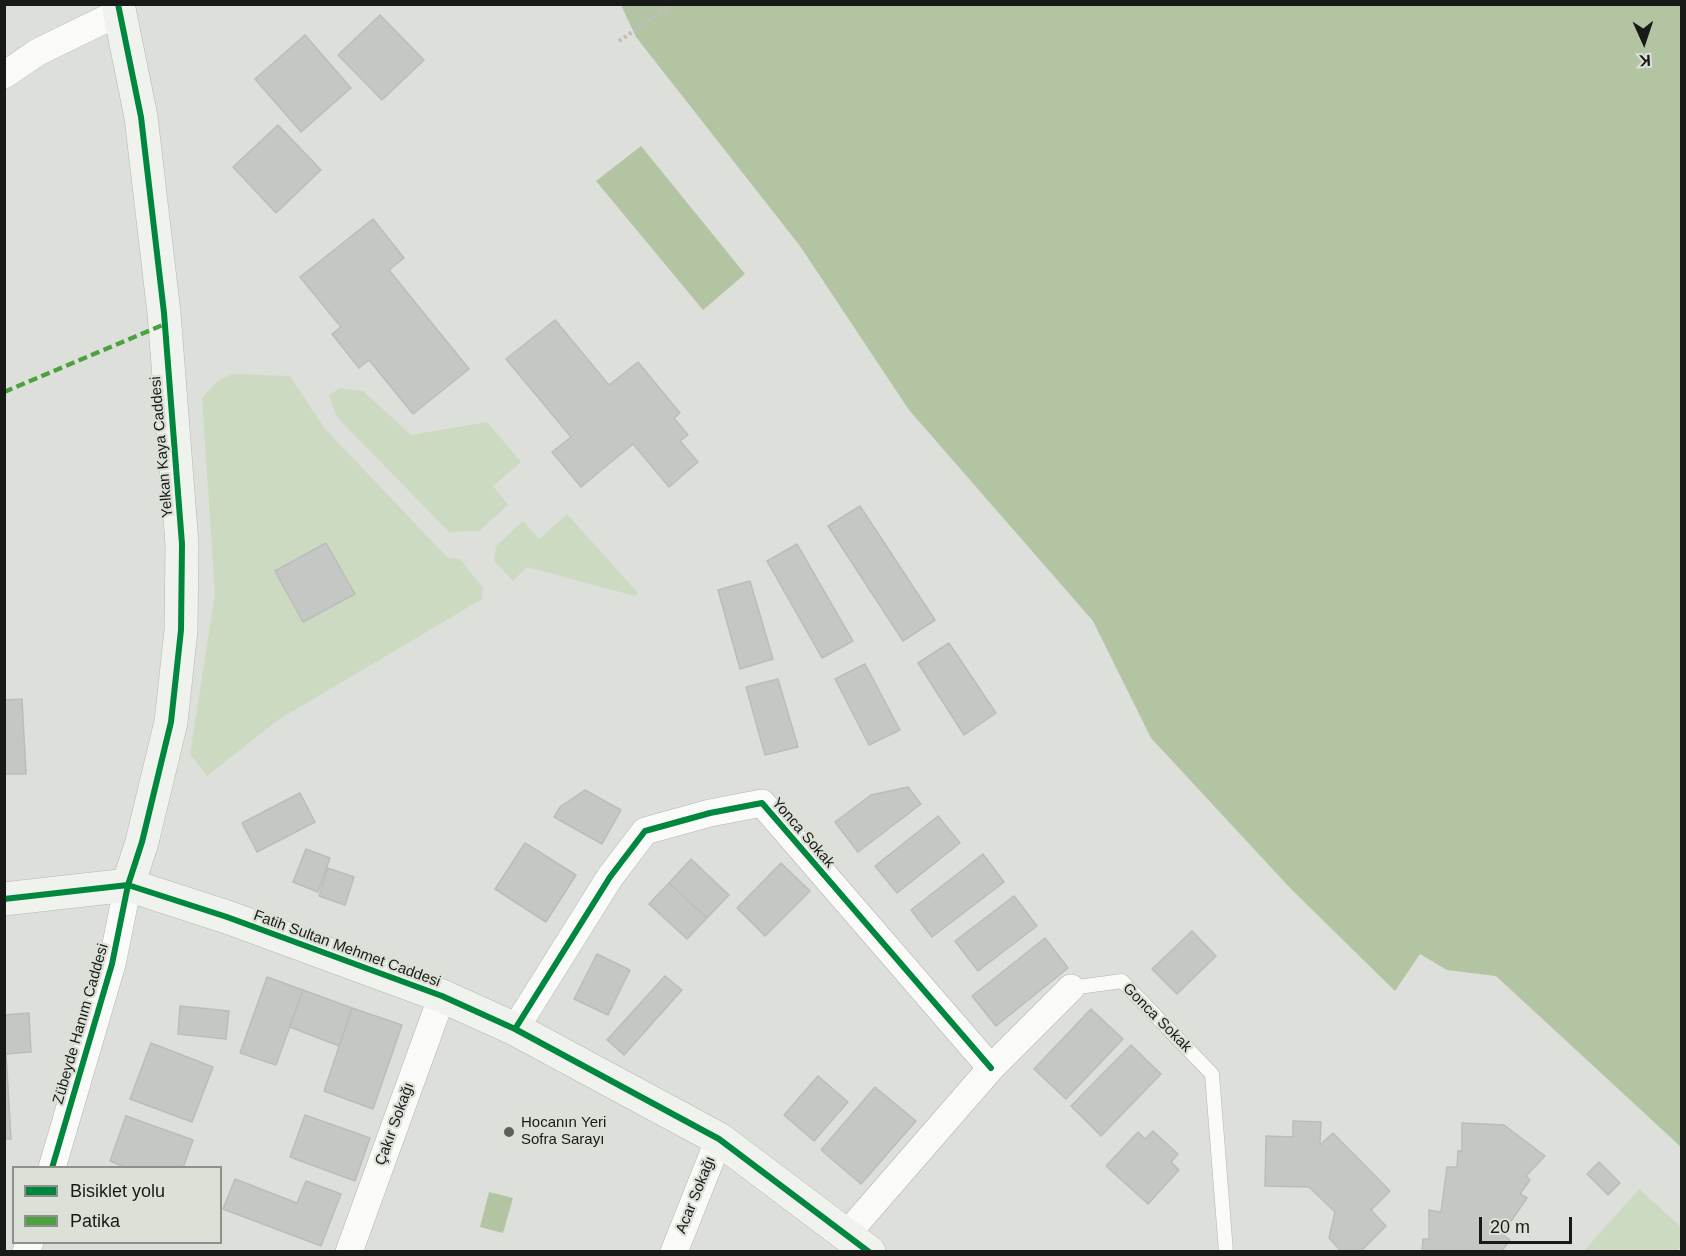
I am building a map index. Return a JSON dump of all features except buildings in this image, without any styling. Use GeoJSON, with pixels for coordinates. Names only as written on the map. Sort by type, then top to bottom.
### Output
{"type":"FeatureCollection","features":[{"type":"Feature","properties":{"kind":"street"},"geometry":{"type":"LineString","coordinates":[[4,75],[38,52],[119,8]]}},
{"type":"Feature","properties":{"kind":"street","name":"Yelkan Kaya Caddesi"},"geometry":{"type":"LineString","coordinates":[[119,8],[141,117],[164,314],[183,544],[181,630],[171,722],[142,842],[128,885]]}},
{"type":"Feature","properties":{"kind":"street","name":"Yonca Sokak"},"geometry":{"type":"LineString","coordinates":[[514,1029],[610,877],[645,831],[710,813],[762,803],[991,1068]]}},
{"type":"Feature","properties":{"kind":"street","name":"Fatih Sultan Mehmet Caddesi"},"geometry":{"type":"LineString","coordinates":[[4,899],[128,885],[227,917],[442,996],[514,1029],[719,1139],[857,1243]]}},
{"type":"Feature","properties":{"kind":"street","name":"Zübeyde Hanım Caddesi"},"geometry":{"type":"LineString","coordinates":[[52,1166],[112,964],[128,885]]}},
{"type":"Feature","properties":{"kind":"street","name":"Gonca Sokak"},"geometry":{"type":"LineString","coordinates":[[857,1243],[991,1068],[1071,988]]}},
{"type":"Feature","properties":{"kind":"street","name":"Çakır Sokağı"},"geometry":{"type":"LineString","coordinates":[[349,1251],[442,996]]}},
{"type":"Feature","properties":{"kind":"street","name":"Acar Sokağı"},"geometry":{"type":"LineString","coordinates":[[674,1251],[719,1139]]}},
{"type":"Feature","properties":{"kind":"lane","name":"Gonca Sokak"},"geometry":{"type":"LineString","coordinates":[[1071,988],[1122,981],[1212,1074],[1226,1251]]}},
{"type":"Feature","properties":{"kind":"path"},"geometry":{"type":"LineString","coordinates":[[619,41],[673,4]]}},
{"type":"Feature","properties":{"kind":"shaded area"},"geometry":{"type":"Polygon","coordinates":[[[621,5],[1681,5],[1681,1147],[1496,976],[1447,970],[1420,954],[1395,991],[1291,889],[1151,738],[1093,621],[909,410],[800,246],[636,37],[621,5]]]}},
{"type":"Feature","properties":{"kind":"shaded area"},"geometry":{"type":"Polygon","coordinates":[[[641,146],[745,274],[703,310],[596,181],[641,146]]]}},
{"type":"Feature","properties":{"kind":"shaded area"},"geometry":{"type":"Polygon","coordinates":[[[233,374],[290,376],[325,429],[448,558],[460,559],[483,588],[482,599],[278,720],[207,776],[190,754],[215,594],[202,398],[217,381],[233,374]]]}},
{"type":"Feature","properties":{"kind":"shaded area"},"geometry":{"type":"Polygon","coordinates":[[[340,388],[363,391],[411,435],[487,422],[521,462],[493,486],[508,505],[479,531],[449,532],[336,416],[329,395],[340,388]]]}},
{"type":"Feature","properties":{"kind":"shaded area"},"geometry":{"type":"Polygon","coordinates":[[[567,514],[638,593],[635,596],[527,567],[513,581],[494,561],[496,546],[523,521],[539,539],[567,514]]]}},
{"type":"Feature","properties":{"kind":"shaded area"},"geometry":{"type":"Polygon","coordinates":[[[1639,1189],[1681,1227],[1681,1245],[1676,1251],[1584,1251],[1639,1189]]]}},
{"type":"Feature","properties":{"kind":"shaded area"},"geometry":{"type":"Polygon","coordinates":[[[489,1192],[513,1198],[503,1233],[480,1227],[489,1192]]]}},
{"type":"Feature","properties":{"kind":"marked path"},"geometry":{"type":"LineString","coordinates":[[4,392],[165,324]]}},
{"type":"Feature","properties":{"kind":"cycle path"},"geometry":{"type":"LineString","coordinates":[[53,1166],[112,964],[128,885],[142,842],[171,722],[181,630],[182,544],[164,313],[141,117],[118,4]]}},
{"type":"Feature","properties":{"kind":"cycle path"},"geometry":{"type":"LineString","coordinates":[[515,1029],[610,877],[645,831],[710,813],[762,803],[991,1068]]}},
{"type":"Feature","properties":{"kind":"cycle path"},"geometry":{"type":"LineString","coordinates":[[4,899],[128,885],[227,917],[442,996],[515,1029],[719,1139],[869,1252]]}},
{"type":"Feature","properties":{"kind":"place","name":"Hocanın Yeri Sofra Sarayı"},"geometry":{"type":"Point","coordinates":[509,1132]}}]}
